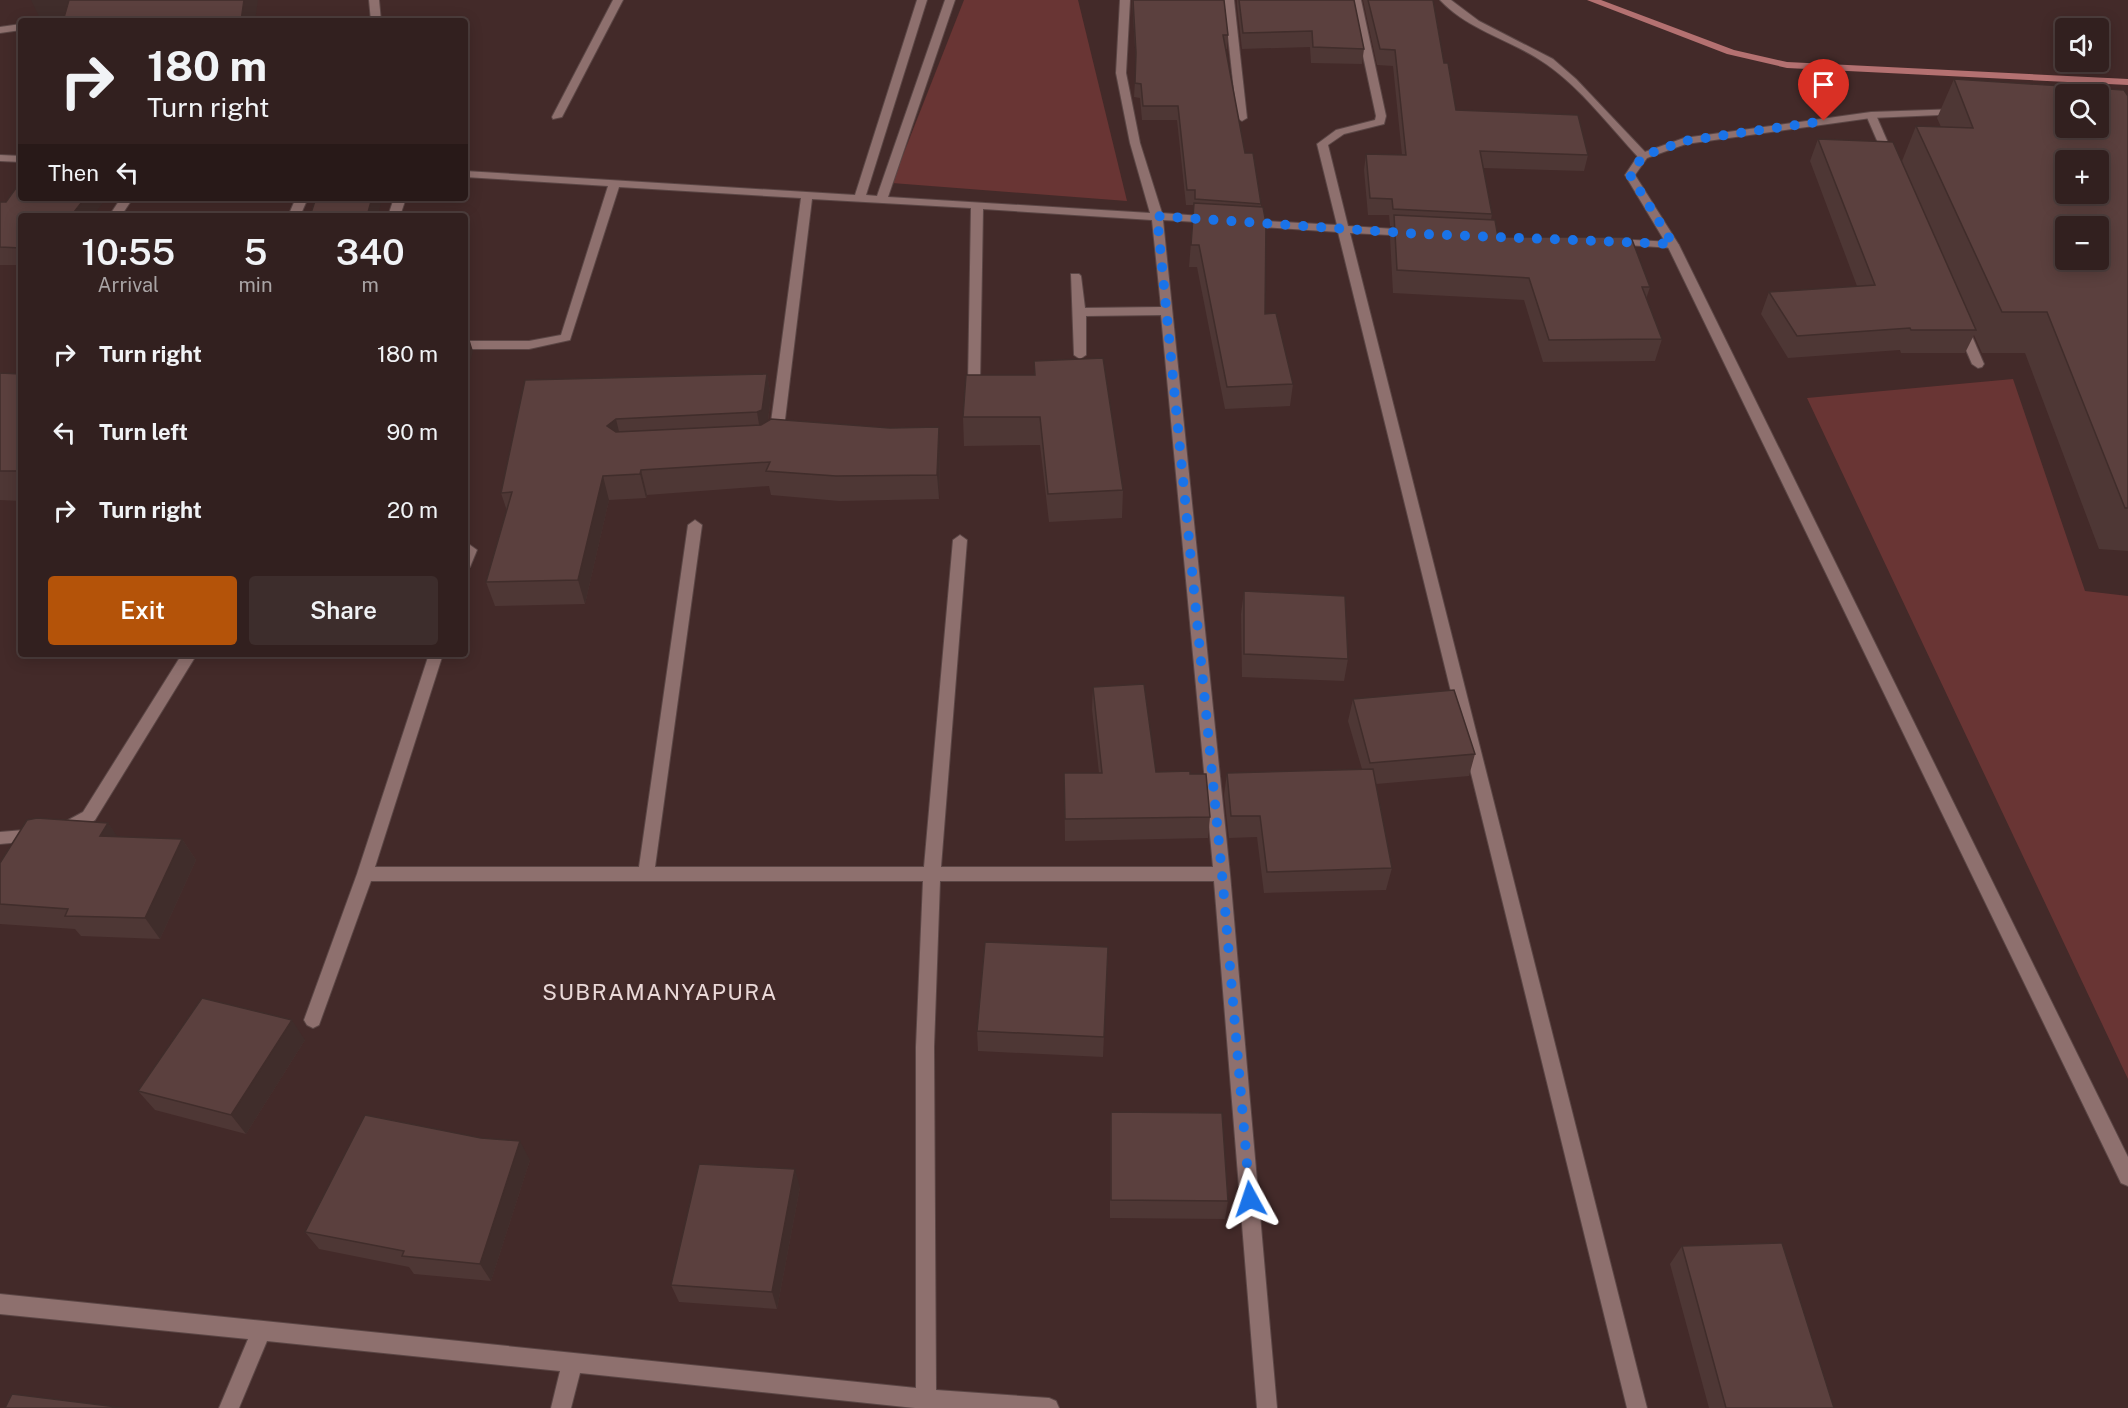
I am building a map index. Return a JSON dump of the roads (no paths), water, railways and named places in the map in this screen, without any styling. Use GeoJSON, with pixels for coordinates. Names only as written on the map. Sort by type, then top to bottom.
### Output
{"type":"FeatureCollection","features":[{"type":"Feature","properties":{"kind":"street"},"geometry":{"type":"LineString","coordinates":[[374,0],[376,18]]}},
{"type":"Feature","properties":{"kind":"street"},"geometry":{"type":"LineString","coordinates":[[557,117],[618,0]]}},
{"type":"Feature","properties":{"kind":"street"},"geometry":{"type":"LineString","coordinates":[[860,197],[922,0]]}},
{"type":"Feature","properties":{"kind":"street"},"geometry":{"type":"LineString","coordinates":[[882,199],[950,0]]}},
{"type":"Feature","properties":{"kind":"street"},"geometry":{"type":"LineString","coordinates":[[1125,0],[1121,73],[1135,143],[1157,216],[1222,874],[1267,1408]]}},
{"type":"Feature","properties":{"kind":"street"},"geometry":{"type":"LineString","coordinates":[[1229,0],[1242,118]]}},
{"type":"Feature","properties":{"kind":"street"},"geometry":{"type":"LineString","coordinates":[[1356,0],[1382,116],[1380,122],[1374,126],[1340,132],[1322,144],[1636,1408]]}},
{"type":"Feature","properties":{"kind":"street"},"geometry":{"type":"LineString","coordinates":[[1445,0],[1476,23],[1549,61],[1572,81],[1643,156]]}},
{"type":"Feature","properties":{"kind":"street"},"geometry":{"type":"LineString","coordinates":[[0,30],[18,27]]}},
{"type":"Feature","properties":{"kind":"street"},"geometry":{"type":"LineString","coordinates":[[1975,112],[1871,115],[1684,141],[1643,156],[1630,175],[1673,244],[2121,1148],[2128,1178]]}},
{"type":"Feature","properties":{"kind":"street"},"geometry":{"type":"LineString","coordinates":[[1871,115],[1894,169]]}},
{"type":"Feature","properties":{"kind":"street"},"geometry":{"type":"LineString","coordinates":[[0,158],[18,159]]}},
{"type":"Feature","properties":{"kind":"street"},"geometry":{"type":"LineString","coordinates":[[468,174],[977,204],[1420,234]]}},
{"type":"Feature","properties":{"kind":"street"},"geometry":{"type":"LineString","coordinates":[[468,345],[532,345],[553,342],[566,337],[614,183]]}},
{"type":"Feature","properties":{"kind":"street"},"geometry":{"type":"LineString","coordinates":[[765,443],[777,436],[807,194]]}},
{"type":"Feature","properties":{"kind":"street"},"geometry":{"type":"LineString","coordinates":[[974,384],[977,204]]}},
{"type":"Feature","properties":{"kind":"street"},"geometry":{"type":"LineString","coordinates":[[1604,242],[1673,244]]}},
{"type":"Feature","properties":{"kind":"street"},"geometry":{"type":"LineString","coordinates":[[1074,276],[1080,312],[1080,355]]}},
{"type":"Feature","properties":{"kind":"street"},"geometry":{"type":"LineString","coordinates":[[1080,312],[1167,311]]}},
{"type":"Feature","properties":{"kind":"street"},"geometry":{"type":"LineString","coordinates":[[1955,311],[1978,364]]}},
{"type":"Feature","properties":{"kind":"street"},"geometry":{"type":"LineString","coordinates":[[646,874],[695,525]]}},
{"type":"Feature","properties":{"kind":"street"},"geometry":{"type":"LineString","coordinates":[[926,1404],[925,1047],[932,872],[960,540]]}},
{"type":"Feature","properties":{"kind":"street"},"geometry":{"type":"LineString","coordinates":[[468,556],[470,550]]}},
{"type":"Feature","properties":{"kind":"street"},"geometry":{"type":"LineString","coordinates":[[0,838],[50,834],[71,829],[88,816],[188,657]]}},
{"type":"Feature","properties":{"kind":"street"},"geometry":{"type":"LineString","coordinates":[[313,1020],[365,874],[435,657]]}},
{"type":"Feature","properties":{"kind":"street"},"geometry":{"type":"LineString","coordinates":[[365,874],[932,872],[1222,874]]}},
{"type":"Feature","properties":{"kind":"street"},"geometry":{"type":"LineString","coordinates":[[0,1304],[572,1363],[926,1404],[1049,1408]]}},
{"type":"Feature","properties":{"kind":"street"},"geometry":{"type":"LineString","coordinates":[[229,1408],[261,1330]]}},
{"type":"Feature","properties":{"kind":"street"},"geometry":{"type":"LineString","coordinates":[[561,1408],[572,1363]]}},
{"type":"Feature","properties":{"kind":"waterway"},"geometry":{"type":"LineString","coordinates":[[1592,0],[1731,52],[1787,65],[2128,82]]}},
{"type":"Feature","properties":{"kind":"district","name":"SUBRAMANYAPURA"},"geometry":{"type":"Point","coordinates":[660,992]}}]}
